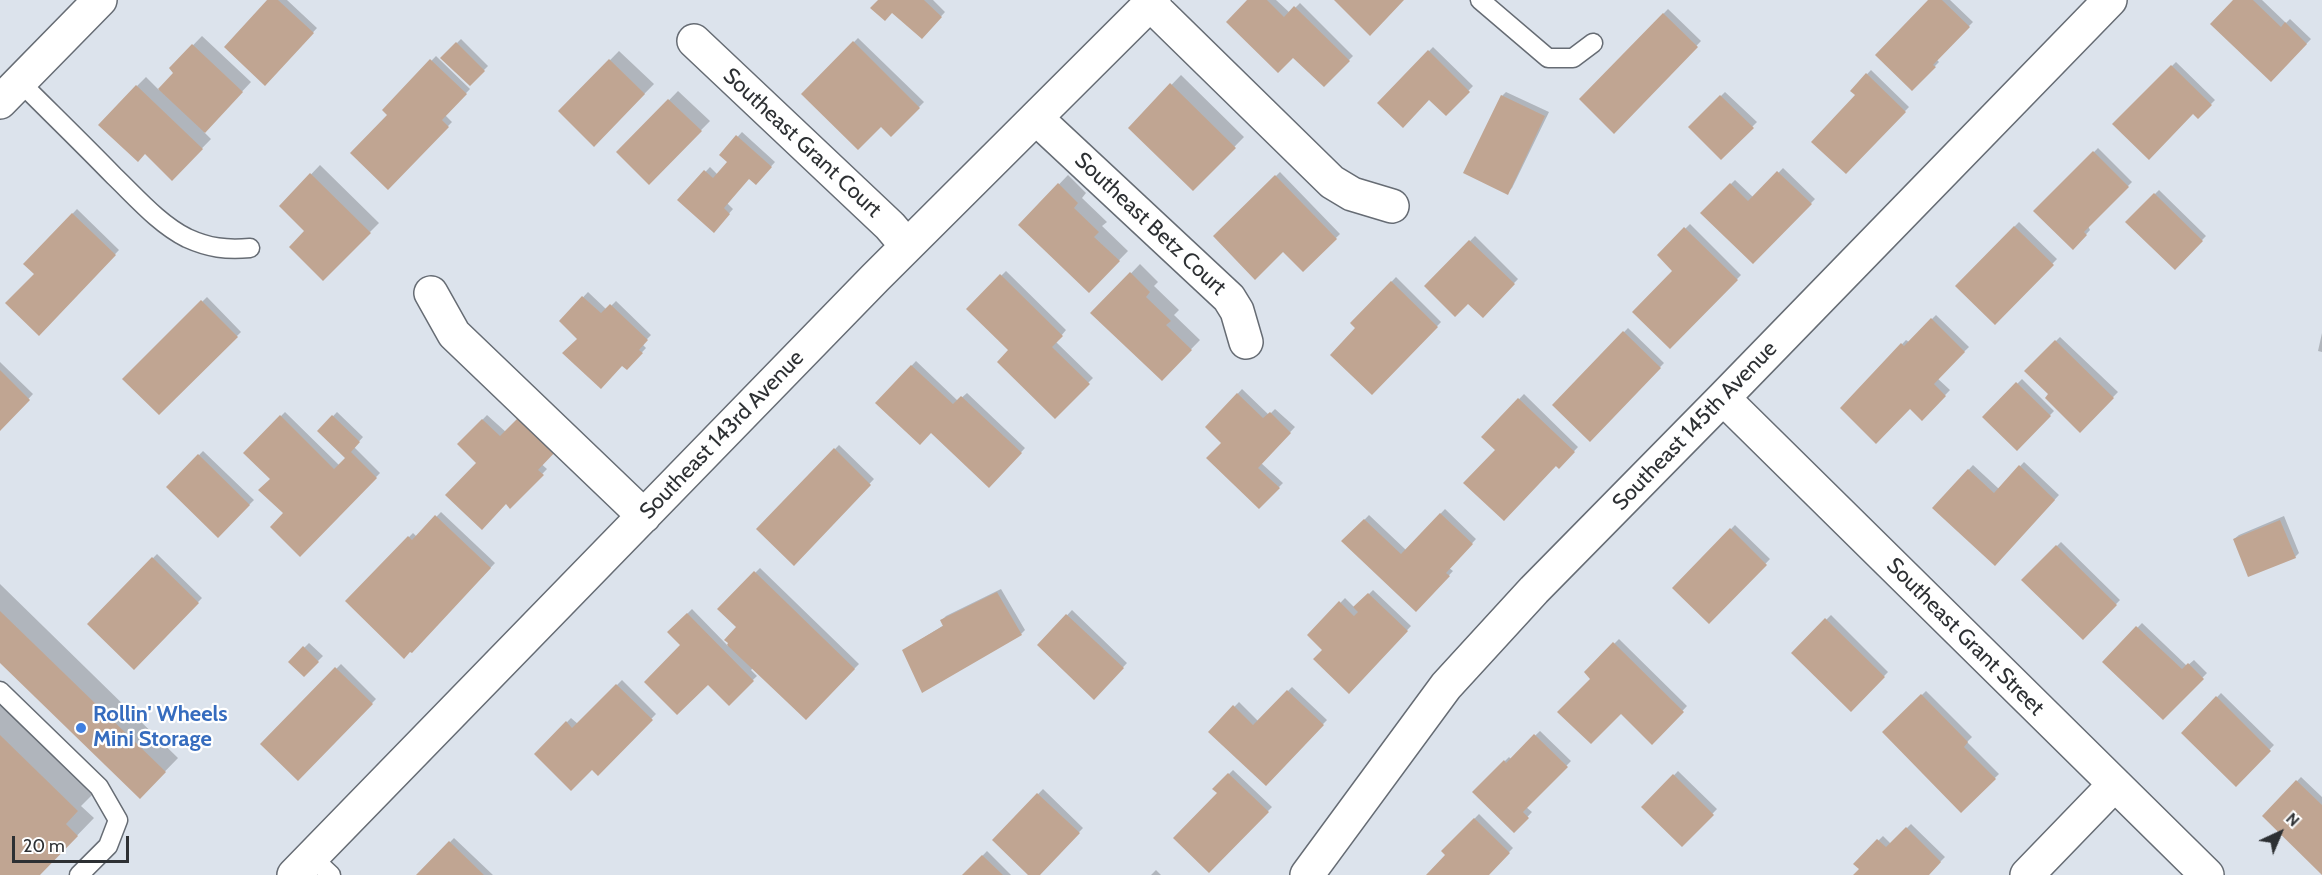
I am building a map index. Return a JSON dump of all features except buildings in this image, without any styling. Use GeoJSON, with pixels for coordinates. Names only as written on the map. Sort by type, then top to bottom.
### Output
{"type":"FeatureCollection","features":[{"type":"Feature","properties":{"kind":"street"},"geometry":{"type":"LineString","coordinates":[[10,92],[100,0]]}},
{"type":"Feature","properties":{"kind":"street","name":"Southeast 145th Avenue"},"geometry":{"type":"LineString","coordinates":[[1307,875],[1446,686],[1533,590],[2110,0]]}},
{"type":"Feature","properties":{"kind":"street"},"geometry":{"type":"LineString","coordinates":[[1152,2],[1332,182],[1352,194],[1392,206]]}},
{"type":"Feature","properties":{"kind":"street","name":"Southeast 143rd Avenue"},"geometry":{"type":"LineString","coordinates":[[313,869],[644,516],[907,246],[1152,2]]}},
{"type":"Feature","properties":{"kind":"street","name":"Southeast Grant Court"},"geometry":{"type":"LineString","coordinates":[[694,41],[890,226],[907,246]]}},
{"type":"Feature","properties":{"kind":"street","name":"Southeast Betz Court"},"geometry":{"type":"LineString","coordinates":[[1036,118],[1229,298],[1237,311],[1246,342]]}},
{"type":"Feature","properties":{"kind":"street"},"geometry":{"type":"LineString","coordinates":[[431,292],[454,333],[644,516]]}},
{"type":"Feature","properties":{"kind":"street","name":"Southeast Grant Street"},"geometry":{"type":"LineString","coordinates":[[1723,398],[2207,875]]}},
{"type":"Feature","properties":{"kind":"street"},"geometry":{"type":"LineString","coordinates":[[2027,875],[2114,785]]}},
{"type":"Feature","properties":{"kind":"lane"},"geometry":{"type":"LineString","coordinates":[[1480,0],[1548,58],[1573,58],[1593,43]]}},
{"type":"Feature","properties":{"kind":"lane"},"geometry":{"type":"LineString","coordinates":[[10,92],[166,224],[186,237],[203,244],[226,250],[250,248]]}},
{"type":"Feature","properties":{"kind":"lane"},"geometry":{"type":"LineString","coordinates":[[0,692],[99,787],[118,820],[108,846],[79,875]]}},
{"type":"Feature","properties":{"kind":"place","name":"Rollin' Wheels Mini Storage"},"geometry":{"type":"Point","coordinates":[81,728]}}]}
